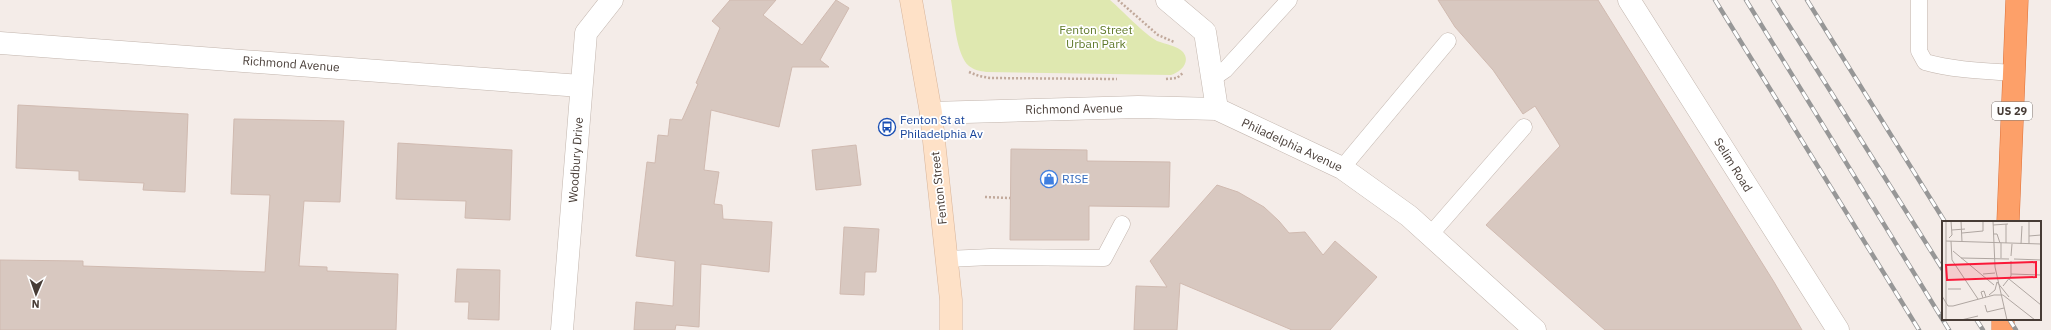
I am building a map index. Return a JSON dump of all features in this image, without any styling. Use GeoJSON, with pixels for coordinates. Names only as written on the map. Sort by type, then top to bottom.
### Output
{"type":"FeatureCollection","features":[{"type":"Feature","properties":{"kind":"highway","name":"US 29"},"geometry":{"type":"LineString","coordinates":[[2008,221],[2017,0]]}},
{"type":"Feature","properties":{"kind":"highway"},"geometry":{"type":"LineString","coordinates":[[2003,330],[2004,320]]}},
{"type":"Feature","properties":{"kind":"street","name":"Woodbury Drive"},"geometry":{"type":"LineString","coordinates":[[562,330],[586,34],[612,0]]}},
{"type":"Feature","properties":{"kind":"street","name":"Fenton Street"},"geometry":{"type":"LineString","coordinates":[[911,0],[931,113],[951,300],[951,330]]}},
{"type":"Feature","properties":{"kind":"street"},"geometry":{"type":"LineString","coordinates":[[1167,0],[1205,32],[1217,109]]}},
{"type":"Feature","properties":{"kind":"street","name":"Selim Road"},"geometry":{"type":"LineString","coordinates":[[1629,0],[1838,330]]}},
{"type":"Feature","properties":{"kind":"street","name":"Richmond Avenue"},"geometry":{"type":"LineString","coordinates":[[0,44],[581,86]]}},
{"type":"Feature","properties":{"kind":"street","name":"Richmond Avenue"},"geometry":{"type":"LineString","coordinates":[[931,113],[1138,107],[1217,109]]}},
{"type":"Feature","properties":{"kind":"street","name":"Philadelphia Avenue"},"geometry":{"type":"LineString","coordinates":[[1217,109],[1342,168],[1409,216],[1535,330]]}},
{"type":"Feature","properties":{"kind":"lane"},"geometry":{"type":"LineString","coordinates":[[1212,79],[1225,70],[1289,0]]}},
{"type":"Feature","properties":{"kind":"lane"},"geometry":{"type":"LineString","coordinates":[[1919,0],[1919,51],[1925,62],[1965,69],[2014,73]]}},
{"type":"Feature","properties":{"kind":"lane"},"geometry":{"type":"LineString","coordinates":[[1342,168],[1448,42]]}},
{"type":"Feature","properties":{"kind":"lane"},"geometry":{"type":"LineString","coordinates":[[1430,235],[1524,127]]}},
{"type":"Feature","properties":{"kind":"lane"},"geometry":{"type":"LineString","coordinates":[[947,259],[992,257],[1104,258],[1122,224]]}},
{"type":"Feature","properties":{"kind":"path"},"geometry":{"type":"LineString","coordinates":[[1118,0],[1158,35],[1168,41],[1178,43]]}},
{"type":"Feature","properties":{"kind":"path"},"geometry":{"type":"LineString","coordinates":[[969,72],[990,78],[1120,79]]}},
{"type":"Feature","properties":{"kind":"path"},"geometry":{"type":"LineString","coordinates":[[1158,79],[1177,78],[1184,72]]}},
{"type":"Feature","properties":{"kind":"path"},"geometry":{"type":"LineString","coordinates":[[985,197],[1010,198]]}},
{"type":"Feature","properties":{"kind":"green space","name":"Fenton Street Urban Park"},"geometry":{"type":"Polygon","coordinates":[[[951,0],[1110,0],[1151,37],[1157,41],[1181,50],[1186,59],[1185,63],[1178,72],[1171,75],[979,71],[969,66],[961,53],[956,35],[951,0]]]}},
{"type":"Feature","properties":{"kind":"building"},"geometry":{"type":"Polygon","coordinates":[[[730,0],[776,0],[763,15],[802,45],[836,0],[849,8],[820,60],[829,67],[792,67],[779,127],[711,110],[704,170],[719,172],[714,204],[722,205],[723,219],[772,222],[769,272],[701,264],[699,327],[676,325],[675,330],[634,330],[636,302],[673,306],[675,261],[636,256],[647,162],[655,163],[658,135],[668,136],[670,119],[682,120],[720,28],[712,21],[730,0]]]}},
{"type":"Feature","properties":{"kind":"building"},"geometry":{"type":"Polygon","coordinates":[[[1438,0],[1598,0],[1774,282],[1802,330],[1605,330],[1486,225],[1560,146],[1535,106],[1523,114],[1493,70],[1455,27],[1438,0]]]}},
{"type":"Feature","properties":{"kind":"building"},"geometry":{"type":"Polygon","coordinates":[[[18,105],[188,114],[185,192],[143,190],[144,183],[79,180],[79,171],[16,168],[18,105]]]}},
{"type":"Feature","properties":{"kind":"building"},"geometry":{"type":"Polygon","coordinates":[[[234,119],[344,121],[340,202],[304,201],[299,266],[327,267],[327,271],[398,274],[396,330],[0,330],[0,260],[83,261],[83,266],[265,272],[270,195],[231,194],[234,119]]]}},
{"type":"Feature","properties":{"kind":"building"},"geometry":{"type":"Polygon","coordinates":[[[398,143],[512,150],[510,220],[465,218],[466,201],[396,199],[398,143]]]}},
{"type":"Feature","properties":{"kind":"building"},"geometry":{"type":"Polygon","coordinates":[[[856,145],[861,185],[816,190],[812,150],[856,145]]]}},
{"type":"Feature","properties":{"kind":"building","name":"RISE"},"geometry":{"type":"Polygon","coordinates":[[[1011,149],[1087,150],[1087,161],[1170,162],[1169,207],[1089,206],[1089,240],[1010,240],[1011,149]]]}},
{"type":"Feature","properties":{"kind":"building"},"geometry":{"type":"Polygon","coordinates":[[[1217,185],[1238,192],[1264,207],[1289,233],[1305,232],[1323,255],[1335,241],[1377,277],[1330,330],[1292,330],[1180,283],[1177,330],[1134,330],[1136,286],[1167,287],[1150,261],[1217,185]]]}},
{"type":"Feature","properties":{"kind":"building"},"geometry":{"type":"Polygon","coordinates":[[[844,227],[879,229],[876,272],[865,272],[864,295],[840,294],[844,227]]]}},
{"type":"Feature","properties":{"kind":"building"},"geometry":{"type":"Polygon","coordinates":[[[457,269],[500,270],[499,320],[468,319],[469,302],[455,302],[457,269]]]}},
{"type":"Feature","properties":{"kind":"railway"},"geometry":{"type":"LineString","coordinates":[[1715,0],[1919,330]]}},
{"type":"Feature","properties":{"kind":"railway"},"geometry":{"type":"LineString","coordinates":[[1746,0],[1942,319]]}},
{"type":"Feature","properties":{"kind":"railway"},"geometry":{"type":"LineString","coordinates":[[1773,0],[1942,268]]}},
{"type":"Feature","properties":{"kind":"railway"},"geometry":{"type":"LineString","coordinates":[[1807,0],[1944,221]]}},
{"type":"Feature","properties":{"kind":"railway"},"geometry":{"type":"LineString","coordinates":[[1943,320],[1949,330]]}},
{"type":"Feature","properties":{"kind":"railway"},"geometry":{"type":"LineString","coordinates":[[1977,320],[1983,330]]}},
{"type":"Feature","properties":{"kind":"railway"},"geometry":{"type":"LineString","coordinates":[[2010,320],[2016,330]]}},
{"type":"Feature","properties":{"kind":"place","name":"Fenton St at Philadelphia Av"},"geometry":{"type":"Point","coordinates":[887,127]}},
{"type":"Feature","properties":{"kind":"place","name":"RISE"},"geometry":{"type":"Point","coordinates":[1049,179]}}]}
